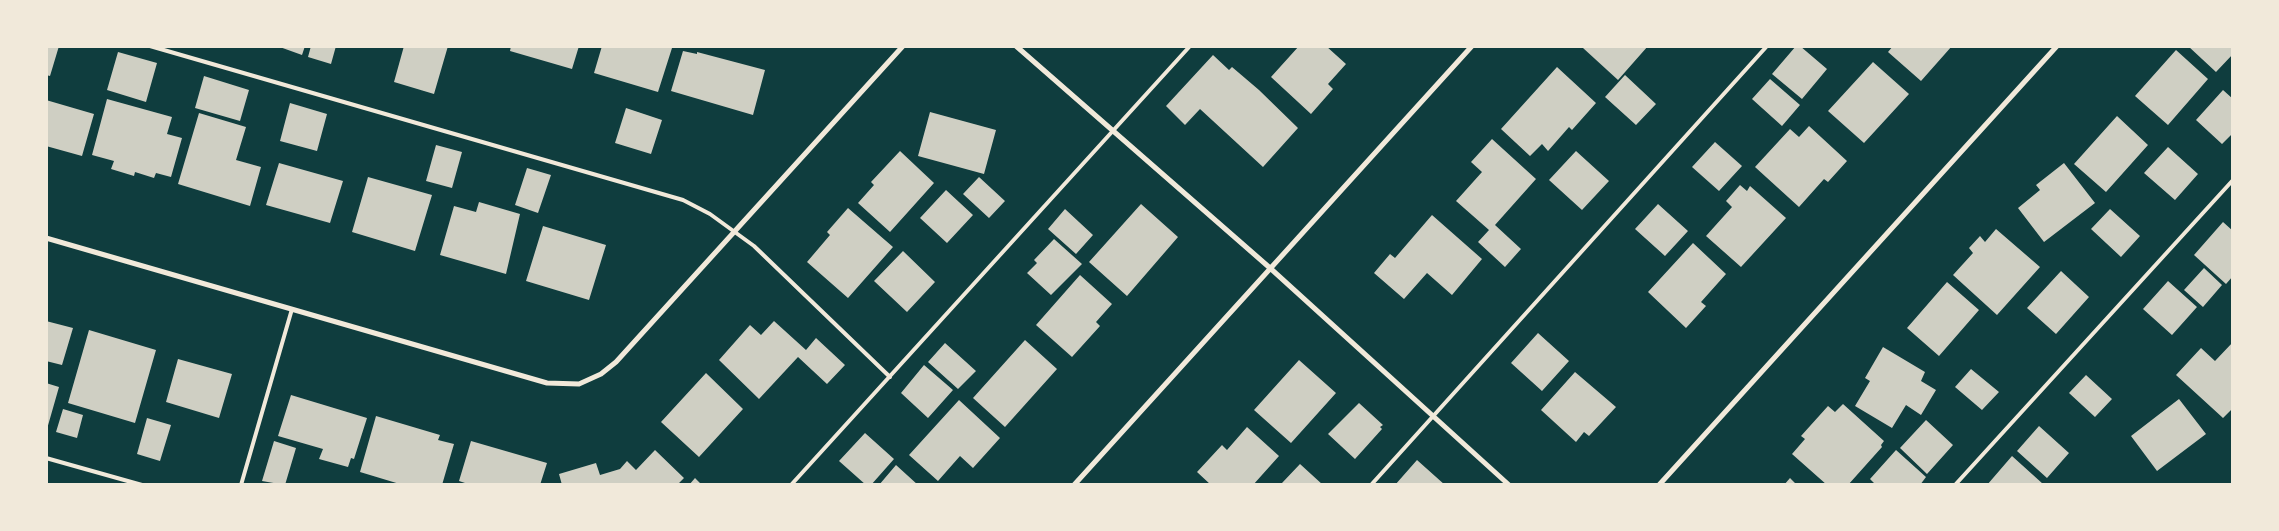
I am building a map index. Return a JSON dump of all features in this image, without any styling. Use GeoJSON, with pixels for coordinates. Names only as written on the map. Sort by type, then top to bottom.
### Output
{"type":"FeatureCollection","features":[{"type":"Feature","properties":{"kind":"street"},"geometry":{"type":"LineString","coordinates":[[46,238],[547,383],[579,384],[601,374],[616,362],[903,46]]}},
{"type":"Feature","properties":{"kind":"street"},"geometry":{"type":"LineString","coordinates":[[1016,46],[1270,268],[1509,485]]}},
{"type":"Feature","properties":{"kind":"street"},"geometry":{"type":"LineString","coordinates":[[1074,485],[1472,46]]}},
{"type":"Feature","properties":{"kind":"street"},"geometry":{"type":"LineString","coordinates":[[1658,485],[2057,46]]}},
{"type":"Feature","properties":{"kind":"lane"},"geometry":{"type":"LineString","coordinates":[[150,46],[683,200],[710,214],[754,246],[890,377]]}},
{"type":"Feature","properties":{"kind":"lane"},"geometry":{"type":"LineString","coordinates":[[791,485],[1190,46]]}},
{"type":"Feature","properties":{"kind":"lane"},"geometry":{"type":"LineString","coordinates":[[1371,485],[1767,46]]}},
{"type":"Feature","properties":{"kind":"lane"},"geometry":{"type":"LineString","coordinates":[[1955,485],[2233,180]]}},
{"type":"Feature","properties":{"kind":"lane"},"geometry":{"type":"LineString","coordinates":[[241,485],[292,309]]}},
{"type":"Feature","properties":{"kind":"lane"},"geometry":{"type":"LineString","coordinates":[[46,458],[142,485]]}},
{"type":"Feature","properties":{"kind":"building"},"geometry":{"type":"Polygon","coordinates":[[[46,46],[59,46],[50,76],[46,75],[46,46]]]}},
{"type":"Feature","properties":{"kind":"building"},"geometry":{"type":"Polygon","coordinates":[[[277,46],[305,46],[302,55],[277,46]]]}},
{"type":"Feature","properties":{"kind":"building"},"geometry":{"type":"Polygon","coordinates":[[[311,46],[336,46],[331,64],[308,57],[311,46]]]}},
{"type":"Feature","properties":{"kind":"building"},"geometry":{"type":"Polygon","coordinates":[[[404,46],[448,46],[434,94],[394,82],[404,46]]]}},
{"type":"Feature","properties":{"kind":"building"},"geometry":{"type":"Polygon","coordinates":[[[511,46],[579,46],[572,69],[510,51],[511,46]]]}},
{"type":"Feature","properties":{"kind":"building"},"geometry":{"type":"Polygon","coordinates":[[[602,46],[672,48],[658,92],[594,73],[602,46]]]}},
{"type":"Feature","properties":{"kind":"building"},"geometry":{"type":"Polygon","coordinates":[[[1299,46],[1326,46],[1346,64],[1328,84],[1333,89],[1311,114],[1271,77],[1299,46]]]}},
{"type":"Feature","properties":{"kind":"building"},"geometry":{"type":"Polygon","coordinates":[[[1585,46],[1648,46],[1618,80],[1583,48],[1585,46]]]}},
{"type":"Feature","properties":{"kind":"building"},"geometry":{"type":"Polygon","coordinates":[[[1796,46],[1800,46],[1827,69],[1802,99],[1772,74],[1796,46]]]}},
{"type":"Feature","properties":{"kind":"building"},"geometry":{"type":"Polygon","coordinates":[[[1893,46],[1952,46],[1921,81],[1888,52],[1893,46]]]}},
{"type":"Feature","properties":{"kind":"building"},"geometry":{"type":"Polygon","coordinates":[[[2188,46],[2233,46],[2233,54],[2216,72],[2188,46]]]}},
{"type":"Feature","properties":{"kind":"building"},"geometry":{"type":"Polygon","coordinates":[[[2176,50],[2208,79],[2168,125],[2135,96],[2176,50]]]}},
{"type":"Feature","properties":{"kind":"building"},"geometry":{"type":"Polygon","coordinates":[[[683,51],[697,54],[697,52],[765,70],[753,115],[671,91],[683,51]]]}},
{"type":"Feature","properties":{"kind":"building"},"geometry":{"type":"Polygon","coordinates":[[[118,52],[157,63],[146,102],[107,90],[118,52]]]}},
{"type":"Feature","properties":{"kind":"building"},"geometry":{"type":"Polygon","coordinates":[[[1213,55],[1229,70],[1232,67],[1259,90],[1298,128],[1263,167],[1200,109],[1185,125],[1166,106],[1213,55]]]}},
{"type":"Feature","properties":{"kind":"building"},"geometry":{"type":"Polygon","coordinates":[[[1873,62],[1909,94],[1864,143],[1828,111],[1873,62]]]}},
{"type":"Feature","properties":{"kind":"building"},"geometry":{"type":"Polygon","coordinates":[[[1557,67],[1596,103],[1572,130],[1569,127],[1548,151],[1542,144],[1530,156],[1501,129],[1557,67]]]}},
{"type":"Feature","properties":{"kind":"building"},"geometry":{"type":"Polygon","coordinates":[[[1625,75],[1656,104],[1636,125],[1605,97],[1625,75]]]}},
{"type":"Feature","properties":{"kind":"building"},"geometry":{"type":"Polygon","coordinates":[[[204,76],[249,90],[240,121],[195,108],[204,76]]]}},
{"type":"Feature","properties":{"kind":"building"},"geometry":{"type":"Polygon","coordinates":[[[1770,79],[1800,105],[1782,126],[1752,99],[1770,79]]]}},
{"type":"Feature","properties":{"kind":"building"},"geometry":{"type":"Polygon","coordinates":[[[2223,90],[2233,99],[2233,133],[2222,144],[2196,120],[2223,90]]]}},
{"type":"Feature","properties":{"kind":"building"},"geometry":{"type":"Polygon","coordinates":[[[107,99],[172,117],[167,134],[182,138],[171,177],[156,173],[154,178],[135,172],[134,176],[111,169],[114,161],[92,155],[107,99]]]}},
{"type":"Feature","properties":{"kind":"building"},"geometry":{"type":"Polygon","coordinates":[[[46,100],[94,114],[82,156],[46,146],[46,100]]]}},
{"type":"Feature","properties":{"kind":"building"},"geometry":{"type":"Polygon","coordinates":[[[290,103],[327,114],[317,151],[280,141],[290,103]]]}},
{"type":"Feature","properties":{"kind":"building"},"geometry":{"type":"Polygon","coordinates":[[[626,108],[662,120],[651,154],[615,143],[626,108]]]}},
{"type":"Feature","properties":{"kind":"building"},"geometry":{"type":"Polygon","coordinates":[[[930,112],[996,130],[984,174],[918,156],[930,112]]]}},
{"type":"Feature","properties":{"kind":"building"},"geometry":{"type":"Polygon","coordinates":[[[199,113],[246,127],[236,160],[261,167],[250,206],[178,184],[199,113]]]}},
{"type":"Feature","properties":{"kind":"building"},"geometry":{"type":"Polygon","coordinates":[[[2117,116],[2148,145],[2106,192],[2074,164],[2117,116]]]}},
{"type":"Feature","properties":{"kind":"building"},"geometry":{"type":"Polygon","coordinates":[[[1809,126],[1847,161],[1828,182],[1824,179],[1799,207],[1755,167],[1790,129],[1799,137],[1809,126]]]}},
{"type":"Feature","properties":{"kind":"building"},"geometry":{"type":"Polygon","coordinates":[[[1492,139],[1536,179],[1495,225],[1521,249],[1505,267],[1478,242],[1489,230],[1456,201],[1482,172],[1471,162],[1492,139]]]}},
{"type":"Feature","properties":{"kind":"building"},"geometry":{"type":"Polygon","coordinates":[[[1715,142],[1742,166],[1719,191],[1692,167],[1715,142]]]}},
{"type":"Feature","properties":{"kind":"building"},"geometry":{"type":"Polygon","coordinates":[[[436,145],[462,152],[452,188],[426,181],[436,145]]]}},
{"type":"Feature","properties":{"kind":"building"},"geometry":{"type":"Polygon","coordinates":[[[2168,147],[2198,174],[2175,200],[2144,173],[2168,147]]]}},
{"type":"Feature","properties":{"kind":"building"},"geometry":{"type":"Polygon","coordinates":[[[900,151],[934,183],[890,232],[858,203],[874,185],[871,182],[900,151]]]}},
{"type":"Feature","properties":{"kind":"building"},"geometry":{"type":"Polygon","coordinates":[[[1576,151],[1609,181],[1582,210],[1549,180],[1576,151]]]}},
{"type":"Feature","properties":{"kind":"building"},"geometry":{"type":"Polygon","coordinates":[[[279,163],[343,181],[330,223],[266,205],[279,163]]]}},
{"type":"Feature","properties":{"kind":"building"},"geometry":{"type":"Polygon","coordinates":[[[2064,163],[2095,203],[2044,242],[2018,208],[2040,190],[2036,185],[2064,163]]]}},
{"type":"Feature","properties":{"kind":"building"},"geometry":{"type":"Polygon","coordinates":[[[527,168],[551,175],[538,213],[515,205],[527,168]]]}},
{"type":"Feature","properties":{"kind":"building"},"geometry":{"type":"Polygon","coordinates":[[[368,177],[432,195],[415,251],[352,232],[368,177]]]}},
{"type":"Feature","properties":{"kind":"building"},"geometry":{"type":"Polygon","coordinates":[[[979,177],[1005,201],[989,218],[963,194],[979,177]]]}},
{"type":"Feature","properties":{"kind":"building"},"geometry":{"type":"Polygon","coordinates":[[[1740,185],[1747,191],[1750,186],[1786,218],[1741,267],[1706,236],[1732,207],[1726,201],[1740,185]]]}},
{"type":"Feature","properties":{"kind":"building"},"geometry":{"type":"Polygon","coordinates":[[[946,190],[973,215],[947,243],[920,218],[946,190]]]}},
{"type":"Feature","properties":{"kind":"building"},"geometry":{"type":"Polygon","coordinates":[[[479,202],[520,214],[506,274],[440,255],[454,206],[476,212],[479,202]]]}},
{"type":"Feature","properties":{"kind":"building"},"geometry":{"type":"Polygon","coordinates":[[[1141,204],[1178,237],[1127,296],[1089,262],[1141,204]]]}},
{"type":"Feature","properties":{"kind":"building"},"geometry":{"type":"Polygon","coordinates":[[[1658,204],[1688,231],[1665,256],[1635,229],[1658,204]]]}},
{"type":"Feature","properties":{"kind":"building"},"geometry":{"type":"Polygon","coordinates":[[[848,208],[893,247],[848,298],[807,262],[830,235],[827,232],[848,208]]]}},
{"type":"Feature","properties":{"kind":"building"},"geometry":{"type":"Polygon","coordinates":[[[1065,209],[1093,235],[1076,254],[1048,229],[1065,209]]]}},
{"type":"Feature","properties":{"kind":"building"},"geometry":{"type":"Polygon","coordinates":[[[2110,209],[2140,236],[2121,257],[2091,229],[2110,209]]]}},
{"type":"Feature","properties":{"kind":"building"},"geometry":{"type":"Polygon","coordinates":[[[1432,215],[1482,259],[1452,295],[1427,273],[1404,299],[1374,273],[1390,254],[1395,258],[1432,215]]]}},
{"type":"Feature","properties":{"kind":"building"},"geometry":{"type":"Polygon","coordinates":[[[2223,222],[2233,231],[2233,276],[2226,284],[2194,255],[2223,222]]]}},
{"type":"Feature","properties":{"kind":"building"},"geometry":{"type":"Polygon","coordinates":[[[543,226],[606,245],[589,300],[526,281],[543,226]]]}},
{"type":"Feature","properties":{"kind":"building"},"geometry":{"type":"Polygon","coordinates":[[[1996,229],[2040,267],[1997,315],[1953,275],[1973,253],[1969,248],[1980,236],[1985,242],[1996,229]]]}},
{"type":"Feature","properties":{"kind":"building"},"geometry":{"type":"Polygon","coordinates":[[[1054,239],[1082,264],[1051,295],[1027,273],[1037,263],[1034,260],[1054,239]]]}},
{"type":"Feature","properties":{"kind":"building"},"geometry":{"type":"Polygon","coordinates":[[[1693,243],[1726,274],[1701,302],[1706,306],[1686,328],[1648,292],[1693,243]]]}},
{"type":"Feature","properties":{"kind":"building"},"geometry":{"type":"Polygon","coordinates":[[[903,251],[935,282],[907,312],[874,281],[903,251]]]}},
{"type":"Feature","properties":{"kind":"building"},"geometry":{"type":"Polygon","coordinates":[[[2204,268],[2222,285],[2203,307],[2184,290],[2204,268]]]}},
{"type":"Feature","properties":{"kind":"building"},"geometry":{"type":"Polygon","coordinates":[[[2061,271],[2089,297],[2056,334],[2027,308],[2061,271]]]}},
{"type":"Feature","properties":{"kind":"building"},"geometry":{"type":"Polygon","coordinates":[[[1080,275],[1112,304],[1096,322],[1100,326],[1072,357],[1036,325],[1080,275]]]}},
{"type":"Feature","properties":{"kind":"building"},"geometry":{"type":"Polygon","coordinates":[[[2168,281],[2197,307],[2172,335],[2143,309],[2168,281]]]}},
{"type":"Feature","properties":{"kind":"building"},"geometry":{"type":"Polygon","coordinates":[[[1947,282],[1979,310],[1939,356],[1907,328],[1947,282]]]}},
{"type":"Feature","properties":{"kind":"building"},"geometry":{"type":"Polygon","coordinates":[[[46,321],[73,328],[62,365],[46,361],[46,321]]]}},
{"type":"Feature","properties":{"kind":"building"},"geometry":{"type":"Polygon","coordinates":[[[774,321],[806,350],[816,338],[845,365],[827,384],[798,357],[759,399],[719,360],[750,325],[761,335],[774,321]]]}},
{"type":"Feature","properties":{"kind":"building"},"geometry":{"type":"Polygon","coordinates":[[[89,330],[156,350],[135,423],[68,403],[89,330]]]}},
{"type":"Feature","properties":{"kind":"building"},"geometry":{"type":"Polygon","coordinates":[[[1538,333],[1569,361],[1542,391],[1511,363],[1538,333]]]}},
{"type":"Feature","properties":{"kind":"building"},"geometry":{"type":"Polygon","coordinates":[[[1025,340],[1057,369],[1005,427],[973,398],[1025,340]]]}},
{"type":"Feature","properties":{"kind":"building"},"geometry":{"type":"Polygon","coordinates":[[[2233,342],[2233,408],[2223,418],[2176,375],[2201,348],[2215,361],[2233,342]]]}},
{"type":"Feature","properties":{"kind":"building"},"geometry":{"type":"Polygon","coordinates":[[[945,343],[976,371],[958,389],[928,362],[945,343]]]}},
{"type":"Feature","properties":{"kind":"building"},"geometry":{"type":"Polygon","coordinates":[[[1883,347],[1925,372],[1921,381],[1936,390],[1921,415],[1906,405],[1892,428],[1855,406],[1870,381],[1865,378],[1883,347]]]}},
{"type":"Feature","properties":{"kind":"building"},"geometry":{"type":"Polygon","coordinates":[[[178,359],[232,374],[219,418],[166,402],[178,359]]]}},
{"type":"Feature","properties":{"kind":"building"},"geometry":{"type":"Polygon","coordinates":[[[1299,360],[1336,393],[1291,443],[1254,410],[1299,360]]]}},
{"type":"Feature","properties":{"kind":"building"},"geometry":{"type":"Polygon","coordinates":[[[924,365],[953,390],[928,418],[901,393],[924,365]]]}},
{"type":"Feature","properties":{"kind":"building"},"geometry":{"type":"Polygon","coordinates":[[[1971,369],[1999,392],[1982,410],[1955,387],[1971,369]]]}},
{"type":"Feature","properties":{"kind":"building"},"geometry":{"type":"Polygon","coordinates":[[[1575,372],[1616,407],[1589,436],[1584,432],[1576,442],[1541,410],[1575,372]]]}},
{"type":"Feature","properties":{"kind":"building"},"geometry":{"type":"Polygon","coordinates":[[[706,373],[743,409],[699,457],[661,422],[706,373]]]}},
{"type":"Feature","properties":{"kind":"building"},"geometry":{"type":"Polygon","coordinates":[[[2086,375],[2112,399],[2095,417],[2069,393],[2086,375]]]}},
{"type":"Feature","properties":{"kind":"building"},"geometry":{"type":"Polygon","coordinates":[[[46,383],[59,387],[47,429],[46,429],[46,383]]]}},
{"type":"Feature","properties":{"kind":"building"},"geometry":{"type":"Polygon","coordinates":[[[291,395],[367,418],[354,459],[351,458],[348,467],[319,459],[323,449],[278,436],[291,395]]]}},
{"type":"Feature","properties":{"kind":"building"},"geometry":{"type":"Polygon","coordinates":[[[2179,399],[2206,434],[2157,471],[2131,436],[2179,399]]]}},
{"type":"Feature","properties":{"kind":"building"},"geometry":{"type":"Polygon","coordinates":[[[959,400],[1000,438],[973,468],[960,456],[938,481],[909,455],[959,400]]]}},
{"type":"Feature","properties":{"kind":"building"},"geometry":{"type":"Polygon","coordinates":[[[1359,403],[1383,425],[1380,427],[1382,429],[1355,459],[1328,434],[1359,403]]]}},
{"type":"Feature","properties":{"kind":"building"},"geometry":{"type":"Polygon","coordinates":[[[1843,404],[1884,441],[1881,445],[1882,447],[1848,485],[1827,485],[1792,454],[1805,439],[1801,436],[1828,406],[1835,412],[1843,404]]]}},
{"type":"Feature","properties":{"kind":"building"},"geometry":{"type":"Polygon","coordinates":[[[63,409],[83,415],[77,438],[56,432],[63,409]]]}},
{"type":"Feature","properties":{"kind":"building"},"geometry":{"type":"Polygon","coordinates":[[[376,416],[440,435],[438,440],[454,444],[442,485],[403,485],[360,472],[376,416]]]}},
{"type":"Feature","properties":{"kind":"building"},"geometry":{"type":"Polygon","coordinates":[[[147,418],[171,425],[160,461],[137,454],[147,418]]]}},
{"type":"Feature","properties":{"kind":"building"},"geometry":{"type":"Polygon","coordinates":[[[1926,420],[1953,445],[1927,474],[1900,448],[1926,420]]]}},
{"type":"Feature","properties":{"kind":"building"},"geometry":{"type":"Polygon","coordinates":[[[2039,426],[2069,453],[2047,478],[2017,451],[2039,426]]]}},
{"type":"Feature","properties":{"kind":"building"},"geometry":{"type":"Polygon","coordinates":[[[1247,427],[1279,456],[1253,485],[1211,485],[1197,472],[1222,445],[1227,450],[1247,427]]]}},
{"type":"Feature","properties":{"kind":"building"},"geometry":{"type":"Polygon","coordinates":[[[865,433],[894,459],[871,485],[866,485],[839,461],[865,433]]]}},
{"type":"Feature","properties":{"kind":"building"},"geometry":{"type":"Polygon","coordinates":[[[274,441],[296,448],[285,485],[262,481],[274,441]]]}},
{"type":"Feature","properties":{"kind":"building"},"geometry":{"type":"Polygon","coordinates":[[[471,441],[547,463],[540,485],[471,485],[459,481],[471,441]]]}},
{"type":"Feature","properties":{"kind":"building"},"geometry":{"type":"Polygon","coordinates":[[[655,450],[684,478],[677,485],[562,485],[559,474],[596,463],[600,475],[620,469],[627,461],[636,470],[655,450]]]}},
{"type":"Feature","properties":{"kind":"building"},"geometry":{"type":"Polygon","coordinates":[[[1896,450],[1926,477],[1920,485],[1876,485],[1870,479],[1896,450]]]}},
{"type":"Feature","properties":{"kind":"building"},"geometry":{"type":"Polygon","coordinates":[[[2012,456],[2043,484],[1987,485],[2012,456]]]}},
{"type":"Feature","properties":{"kind":"building"},"geometry":{"type":"Polygon","coordinates":[[[1417,460],[1445,485],[1395,485],[1417,460]]]}},
{"type":"Feature","properties":{"kind":"building"},"geometry":{"type":"Polygon","coordinates":[[[1300,464],[1323,485],[1285,485],[1282,483],[1300,464]]]}},
{"type":"Feature","properties":{"kind":"building"},"geometry":{"type":"Polygon","coordinates":[[[896,465],[918,485],[879,485],[896,465]]]}},
{"type":"Feature","properties":{"kind":"building"},"geometry":{"type":"Polygon","coordinates":[[[695,478],[702,485],[689,485],[695,478]]]}},
{"type":"Feature","properties":{"kind":"building"},"geometry":{"type":"Polygon","coordinates":[[[1790,478],[1797,485],[1784,485],[1790,478]]]}}]}
